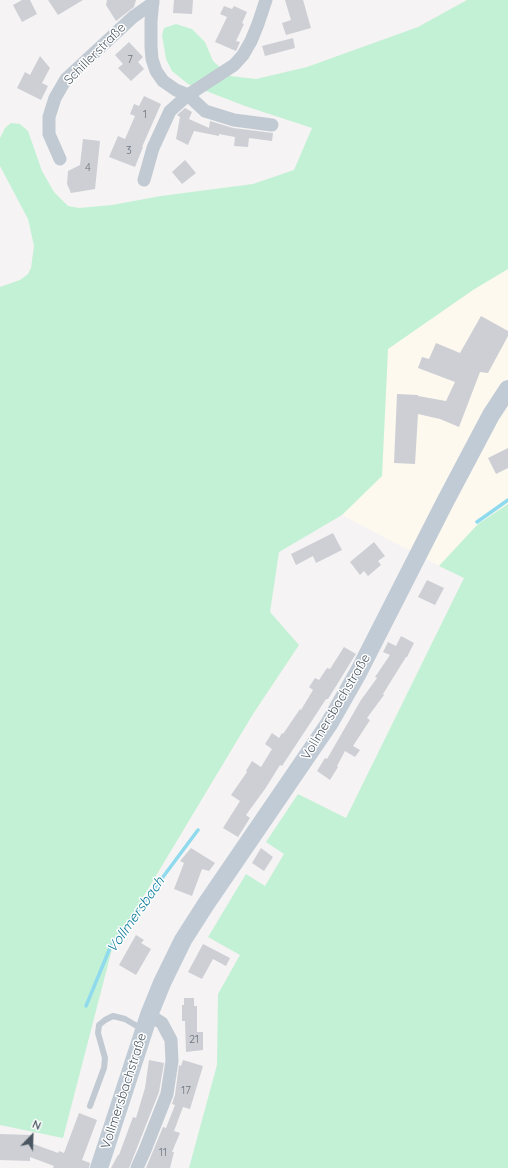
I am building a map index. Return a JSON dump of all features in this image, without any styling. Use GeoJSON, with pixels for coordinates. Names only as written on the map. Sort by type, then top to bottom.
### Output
{"type":"FeatureCollection","features":[{"type":"Feature","properties":{"kind":"main road","name":"Vollmersbachstraße"},"geometry":{"type":"LineString","coordinates":[[99,1168],[146,1022],[162,983],[183,940],[329,724],[358,673],[445,502],[491,416],[508,389]]}},
{"type":"Feature","properties":{"kind":"street"},"geometry":{"type":"LineString","coordinates":[[144,180],[154,148],[170,112],[188,95],[234,65],[243,55],[251,41],[266,0]]}},
{"type":"Feature","properties":{"kind":"street"},"geometry":{"type":"LineString","coordinates":[[153,2],[151,47],[152,59],[156,71],[163,81],[176,90],[188,95],[205,111],[234,120],[272,125]]}},
{"type":"Feature","properties":{"kind":"street","name":"Schillerstraße"},"geometry":{"type":"LineString","coordinates":[[60,159],[49,134],[49,117],[55,98],[66,79],[133,17],[153,2]]}},
{"type":"Feature","properties":{"kind":"street","name":"Vollmersbachstraße"},"geometry":{"type":"LineString","coordinates":[[137,1168],[167,1094],[172,1061],[171,1040],[162,1023],[146,1022]]}},
{"type":"Feature","properties":{"kind":"lane"},"geometry":{"type":"LineString","coordinates":[[90,1106],[104,1068],[104,1058],[98,1034],[99,1025],[105,1020],[114,1016],[146,1022]]}},
{"type":"Feature","properties":{"kind":"shaded area"},"geometry":{"type":"Polygon","coordinates":[[[508,269],[508,504],[478,524],[439,566],[342,515],[382,476],[388,349],[473,290],[508,269]]]}},
{"type":"Feature","properties":{"kind":"green space"},"geometry":{"type":"Polygon","coordinates":[[[467,0],[508,0],[508,269],[473,290],[388,349],[382,476],[342,515],[279,552],[270,612],[299,645],[253,714],[112,949],[63,1138],[0,1125],[0,287],[20,280],[28,274],[31,268],[34,246],[28,219],[0,166],[0,138],[5,128],[11,123],[20,124],[28,131],[42,171],[54,192],[68,206],[79,208],[112,205],[161,196],[253,184],[294,170],[312,128],[245,106],[188,84],[172,71],[166,59],[162,35],[164,28],[176,24],[192,29],[205,42],[213,61],[230,76],[256,79],[307,67],[418,27],[467,0]]]}},
{"type":"Feature","properties":{"kind":"green space"},"geometry":{"type":"Polygon","coordinates":[[[508,504],[508,1168],[189,1168],[217,1065],[218,994],[240,955],[208,937],[246,874],[265,886],[284,854],[266,842],[298,794],[346,818],[464,578],[439,566],[478,524],[508,504]]]}},
{"type":"Feature","properties":{"kind":"building"},"geometry":{"type":"Polygon","coordinates":[[[22,0],[30,0],[37,14],[22,22],[13,5],[22,0]]]}},
{"type":"Feature","properties":{"kind":"building"},"geometry":{"type":"Polygon","coordinates":[[[48,0],[83,0],[58,15],[48,0]]]}},
{"type":"Feature","properties":{"kind":"building"},"geometry":{"type":"Polygon","coordinates":[[[107,0],[136,0],[134,7],[116,21],[106,5],[107,0]]]}},
{"type":"Feature","properties":{"kind":"building"},"geometry":{"type":"Polygon","coordinates":[[[174,0],[193,0],[192,14],[173,13],[174,0]]]}},
{"type":"Feature","properties":{"kind":"building"},"geometry":{"type":"Polygon","coordinates":[[[285,0],[303,0],[311,28],[286,35],[282,23],[291,20],[285,0]]]}},
{"type":"Feature","properties":{"kind":"building"},"geometry":{"type":"Polygon","coordinates":[[[224,6],[232,9],[234,6],[247,12],[242,23],[244,24],[236,41],[240,42],[236,51],[215,42],[227,17],[220,14],[224,6]]]}},
{"type":"Feature","properties":{"kind":"building"},"geometry":{"type":"Polygon","coordinates":[[[293,38],[295,48],[265,56],[262,46],[293,38]]]}},
{"type":"Feature","properties":{"kind":"building"},"geometry":{"type":"Polygon","coordinates":[[[129,42],[143,57],[138,62],[144,69],[131,81],[118,68],[123,64],[115,55],[129,42]]]}},
{"type":"Feature","properties":{"kind":"building"},"geometry":{"type":"Polygon","coordinates":[[[40,56],[50,68],[42,83],[48,86],[41,100],[17,88],[25,72],[30,75],[40,56]]]}},
{"type":"Feature","properties":{"kind":"building"},"geometry":{"type":"Polygon","coordinates":[[[144,96],[161,104],[135,167],[109,157],[118,136],[125,139],[135,116],[130,114],[134,104],[139,106],[144,96]]]}},
{"type":"Feature","properties":{"kind":"building"},"geometry":{"type":"Polygon","coordinates":[[[185,108],[192,112],[189,119],[209,128],[210,121],[233,128],[273,133],[272,141],[249,138],[248,147],[234,146],[235,137],[219,134],[219,136],[194,131],[188,145],[176,139],[180,117],[177,115],[185,108]]]}},
{"type":"Feature","properties":{"kind":"building"},"geometry":{"type":"Polygon","coordinates":[[[83,139],[100,141],[95,189],[71,193],[67,184],[68,171],[80,165],[83,139]]]}},
{"type":"Feature","properties":{"kind":"building"},"geometry":{"type":"Polygon","coordinates":[[[185,160],[196,173],[182,184],[172,172],[185,160]]]}},
{"type":"Feature","properties":{"kind":"building"},"geometry":{"type":"Polygon","coordinates":[[[481,316],[508,331],[508,336],[488,373],[480,372],[459,427],[440,419],[418,414],[415,464],[394,463],[397,394],[418,395],[446,401],[455,382],[418,368],[422,357],[429,359],[436,343],[460,353],[481,316]]]}},
{"type":"Feature","properties":{"kind":"building"},"geometry":{"type":"Polygon","coordinates":[[[508,448],[508,468],[496,474],[488,458],[508,448]]]}},
{"type":"Feature","properties":{"kind":"building"},"geometry":{"type":"Polygon","coordinates":[[[333,533],[342,550],[316,563],[313,556],[296,565],[291,554],[333,533]]]}},
{"type":"Feature","properties":{"kind":"building"},"geometry":{"type":"Polygon","coordinates":[[[374,542],[385,556],[378,561],[381,565],[368,576],[364,571],[360,575],[350,562],[374,542]]]}},
{"type":"Feature","properties":{"kind":"building"},"geometry":{"type":"Polygon","coordinates":[[[427,580],[444,588],[435,605],[418,597],[427,580]]]}},
{"type":"Feature","properties":{"kind":"building"},"geometry":{"type":"Polygon","coordinates":[[[401,636],[414,643],[407,657],[383,694],[384,695],[367,718],[370,720],[353,746],[360,750],[355,757],[345,751],[330,780],[317,771],[325,758],[327,759],[361,700],[377,678],[375,677],[390,655],[383,652],[388,642],[396,646],[401,636]]]}},
{"type":"Feature","properties":{"kind":"building"},"geometry":{"type":"Polygon","coordinates":[[[344,647],[356,654],[328,699],[326,699],[282,766],[280,765],[246,815],[250,818],[238,837],[223,828],[240,801],[231,795],[247,772],[246,771],[252,761],[261,767],[272,749],[265,744],[272,733],[279,738],[282,733],[283,734],[300,709],[301,710],[313,690],[309,687],[315,678],[319,680],[327,668],[330,669],[344,647]]]}},
{"type":"Feature","properties":{"kind":"building"},"geometry":{"type":"Polygon","coordinates":[[[191,848],[215,863],[209,871],[202,869],[192,896],[174,889],[184,863],[180,861],[191,848]]]}},
{"type":"Feature","properties":{"kind":"building"},"geometry":{"type":"Polygon","coordinates":[[[261,848],[273,857],[264,871],[252,863],[261,848]]]}},
{"type":"Feature","properties":{"kind":"building"},"geometry":{"type":"Polygon","coordinates":[[[136,935],[144,940],[141,943],[151,949],[136,975],[119,965],[136,935]]]}},
{"type":"Feature","properties":{"kind":"building"},"geometry":{"type":"Polygon","coordinates":[[[203,944],[230,958],[226,966],[213,959],[202,979],[188,972],[203,944]]]}},
{"type":"Feature","properties":{"kind":"building"},"geometry":{"type":"Polygon","coordinates":[[[184,998],[194,998],[194,1006],[197,1006],[197,1032],[203,1032],[203,1050],[186,1052],[185,1021],[182,1021],[182,1005],[184,1005],[184,998]]]}},
{"type":"Feature","properties":{"kind":"building"},"geometry":{"type":"Polygon","coordinates":[[[149,1060],[164,1063],[159,1092],[129,1168],[111,1168],[119,1155],[133,1117],[136,1118],[145,1088],[149,1060]]]}},
{"type":"Feature","properties":{"kind":"building"},"geometry":{"type":"Polygon","coordinates":[[[183,1060],[203,1066],[190,1109],[183,1107],[174,1131],[180,1133],[172,1152],[174,1152],[170,1168],[146,1168],[163,1127],[166,1128],[175,1105],[172,1104],[175,1095],[179,1065],[181,1066],[183,1060]]]}},
{"type":"Feature","properties":{"kind":"building"},"geometry":{"type":"Polygon","coordinates":[[[79,1113],[97,1120],[82,1160],[90,1163],[89,1168],[53,1168],[54,1166],[30,1157],[30,1161],[0,1160],[0,1134],[31,1135],[31,1143],[58,1153],[59,1151],[64,1153],[79,1113]]]}},
{"type":"Feature","properties":{"kind":"waterway","name":"Vollmersbach"},"geometry":{"type":"LineString","coordinates":[[477,522],[508,500]]}},
{"type":"Feature","properties":{"kind":"waterway","name":"Vollmersbach"},"geometry":{"type":"LineString","coordinates":[[86,1006],[110,948],[198,830]]}}]}
